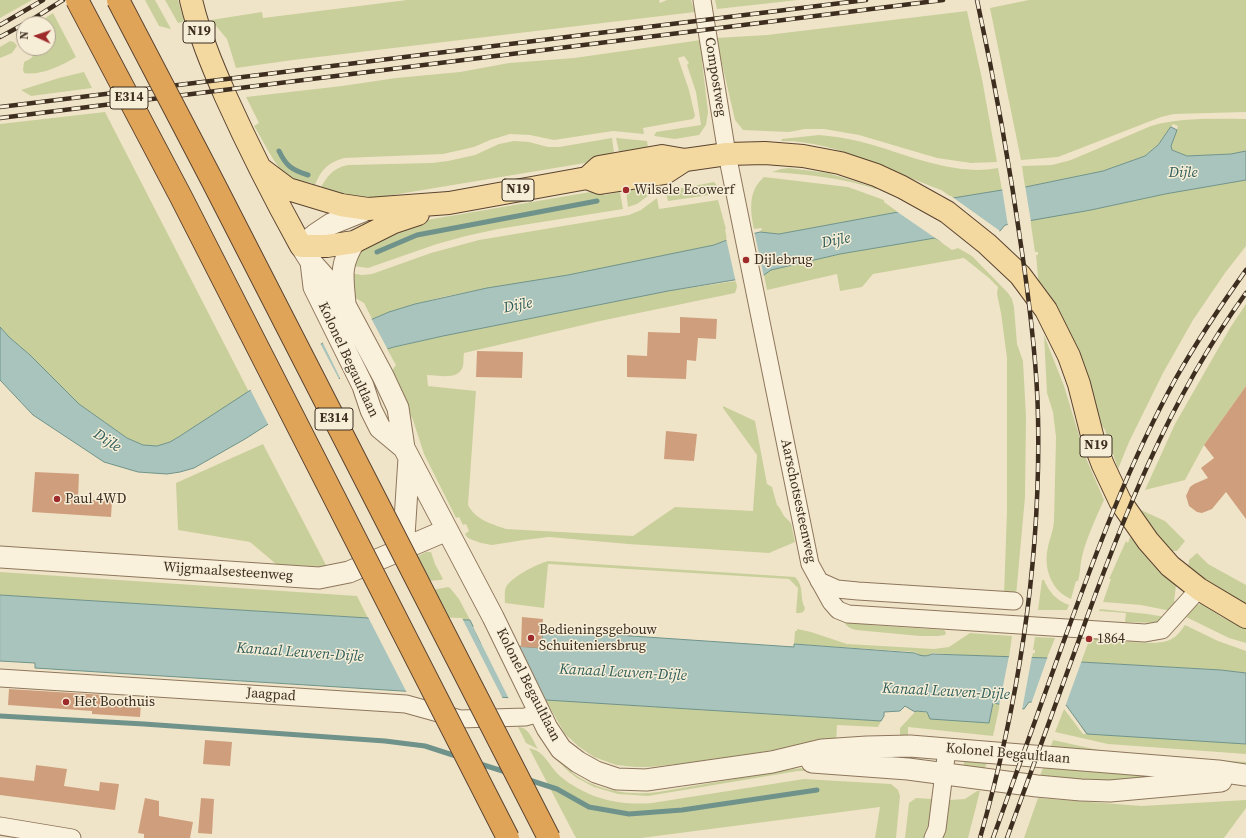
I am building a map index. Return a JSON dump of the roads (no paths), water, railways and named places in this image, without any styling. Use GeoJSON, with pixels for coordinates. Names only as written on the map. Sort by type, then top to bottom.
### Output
{"type":"FeatureCollection","features":[{"type":"Feature","properties":{"kind":"highway","name":"E314"},"geometry":{"type":"LineString","coordinates":[[77,0],[181,197],[508,838]]}},
{"type":"Feature","properties":{"kind":"highway","name":"E314"},"geometry":{"type":"LineString","coordinates":[[118,0],[550,838]]}},
{"type":"Feature","properties":{"kind":"main road","name":"N19"},"geometry":{"type":"LineString","coordinates":[[191,0],[200,34],[212,64],[260,168],[306,254],[327,246],[354,242],[394,222],[449,203]]}},
{"type":"Feature","properties":{"kind":"main road","name":"N19"},"geometry":{"type":"LineString","coordinates":[[260,168],[288,189],[341,205],[368,209],[449,203],[587,178],[599,167],[662,156],[685,160],[727,154],[765,153],[803,156],[840,163],[876,175],[902,187],[948,212],[987,244],[1020,275],[1046,310],[1069,356],[1079,384],[1102,465],[1120,501],[1148,541],[1170,566],[1199,589],[1246,617]]}},
{"type":"Feature","properties":{"kind":"street","name":"Compostweg"},"geometry":{"type":"LineString","coordinates":[[702,0],[727,154]]}},
{"type":"Feature","properties":{"kind":"street","name":"Aarschotsesteenweg"},"geometry":{"type":"LineString","coordinates":[[727,154],[810,564],[831,602],[838,610],[848,614],[1145,633],[1162,630],[1199,589]]}},
{"type":"Feature","properties":{"kind":"street","name":"N19"},"geometry":{"type":"LineString","coordinates":[[306,254],[316,234],[331,224],[368,209]]}},
{"type":"Feature","properties":{"kind":"street"},"geometry":{"type":"LineString","coordinates":[[345,304],[342,267],[348,251],[354,242]]}},
{"type":"Feature","properties":{"kind":"street","name":"Kolonel Begaultlaan"},"geometry":{"type":"LineString","coordinates":[[306,254],[327,280],[334,292],[345,304],[383,376],[398,408],[406,452],[493,617],[547,728],[561,749],[578,762],[596,772],[617,779],[646,780],[772,762],[822,750],[910,746],[1218,771],[1246,777]]}},
{"type":"Feature","properties":{"kind":"street","name":"Kolonel Begaultlaan"},"geometry":{"type":"LineString","coordinates":[[306,254],[314,287],[325,312],[363,386],[371,410],[380,428],[406,452]]}},
{"type":"Feature","properties":{"kind":"street"},"geometry":{"type":"LineString","coordinates":[[398,552],[404,536],[406,452]]}},
{"type":"Feature","properties":{"kind":"street","name":"Wijgmaalsesteenweg"},"geometry":{"type":"LineString","coordinates":[[0,557],[319,578],[349,572],[447,530]]}},
{"type":"Feature","properties":{"kind":"street"},"geometry":{"type":"LineString","coordinates":[[819,581],[837,589],[1014,601]]}},
{"type":"Feature","properties":{"kind":"street","name":"Jaagpad"},"geometry":{"type":"LineString","coordinates":[[0,678],[406,704],[460,719],[525,718],[538,709]]}},
{"type":"Feature","properties":{"kind":"street"},"geometry":{"type":"LineString","coordinates":[[933,838],[937,829],[947,749]]}},
{"type":"Feature","properties":{"kind":"street","name":"Kolonel Begaultlaan"},"geometry":{"type":"LineString","coordinates":[[772,762],[820,762],[908,770],[1081,790],[1110,790],[1246,777]]}},
{"type":"Feature","properties":{"kind":"street"},"geometry":{"type":"LineString","coordinates":[[0,826],[72,838]]}},
{"type":"Feature","properties":{"kind":"water","name":"Dijle"},"geometry":{"type":"Polygon","coordinates":[[[1171,127],[1177,130],[1171,146],[1172,150],[1187,156],[1231,154],[1246,151],[1246,180],[1005,225],[1000,231],[942,242],[935,238],[840,254],[771,270],[764,275],[668,291],[394,347],[387,349],[365,362],[245,439],[194,468],[180,472],[167,474],[138,472],[104,462],[33,415],[0,380],[0,327],[79,404],[127,438],[143,445],[157,446],[170,442],[180,436],[335,335],[389,312],[415,304],[487,288],[568,275],[714,245],[727,240],[760,232],[779,234],[898,212],[953,198],[1002,190],[1006,191],[1103,171],[1145,156],[1158,145],[1171,127]]]}},
{"type":"Feature","properties":{"kind":"water","name":"Kanaal Leuven-Dijle"},"geometry":{"type":"Polygon","coordinates":[[[0,595],[368,618],[470,620],[481,643],[541,648],[543,630],[794,647],[794,644],[915,653],[923,656],[932,654],[1047,658],[1081,662],[1221,670],[1246,673],[1246,744],[1087,734],[1066,705],[1029,702],[1024,709],[993,703],[989,723],[930,719],[927,712],[915,712],[905,706],[900,711],[884,712],[884,716],[881,721],[35,668],[35,663],[0,661],[0,595]]]}},
{"type":"Feature","properties":{"kind":"waterway"},"geometry":{"type":"LineString","coordinates":[[279,151],[290,167],[308,175]]}},
{"type":"Feature","properties":{"kind":"waterway"},"geometry":{"type":"LineString","coordinates":[[377,252],[417,235],[597,201]]}},
{"type":"Feature","properties":{"kind":"waterway"},"geometry":{"type":"LineString","coordinates":[[0,716],[144,724],[385,741],[425,746],[459,757]]}},
{"type":"Feature","properties":{"kind":"waterway"},"geometry":{"type":"LineString","coordinates":[[477,763],[509,773]]}},
{"type":"Feature","properties":{"kind":"waterway"},"geometry":{"type":"LineString","coordinates":[[526,779],[557,789],[589,807],[629,814],[682,810],[817,790]]}},
{"type":"Feature","properties":{"kind":"railway"},"geometry":{"type":"LineString","coordinates":[[0,25],[43,0]]}},
{"type":"Feature","properties":{"kind":"railway"},"geometry":{"type":"LineString","coordinates":[[38,16],[63,0]]}},
{"type":"Feature","properties":{"kind":"railway"},"geometry":{"type":"LineString","coordinates":[[0,107],[866,0]]}},
{"type":"Feature","properties":{"kind":"railway"},"geometry":{"type":"LineString","coordinates":[[0,118],[943,0]]}},
{"type":"Feature","properties":{"kind":"railway"},"geometry":{"type":"LineString","coordinates":[[977,0],[1007,157],[1028,293],[1033,334],[1038,417],[1036,524],[1025,630],[1006,735],[980,838]]}},
{"type":"Feature","properties":{"kind":"railway"},"geometry":{"type":"LineString","coordinates":[[0,37],[16,28]]}},
{"type":"Feature","properties":{"kind":"railway"},"geometry":{"type":"LineString","coordinates":[[993,838],[1087,578],[1128,476],[1159,410],[1192,350],[1227,296],[1246,270]]}},
{"type":"Feature","properties":{"kind":"railway"},"geometry":{"type":"LineString","coordinates":[[1007,838],[1110,555],[1148,464],[1193,376],[1218,334],[1246,293]]}},
{"type":"Feature","properties":{"kind":"place","name":"Wilsele Ecowerf"},"geometry":{"type":"Point","coordinates":[626,190]}},
{"type":"Feature","properties":{"kind":"place","name":"Dijlebrug"},"geometry":{"type":"Point","coordinates":[746,260]}},
{"type":"Feature","properties":{"kind":"place","name":"Paul 4WD"},"geometry":{"type":"Point","coordinates":[57,499]}},
{"type":"Feature","properties":{"kind":"place","name":"Bedieningsgebouw Schuiteniersbrug"},"geometry":{"type":"Point","coordinates":[531,638]}},
{"type":"Feature","properties":{"kind":"place","name":"1864"},"geometry":{"type":"Point","coordinates":[1089,639]}},
{"type":"Feature","properties":{"kind":"place","name":"Het Boothuis"},"geometry":{"type":"Point","coordinates":[66,702]}}]}
